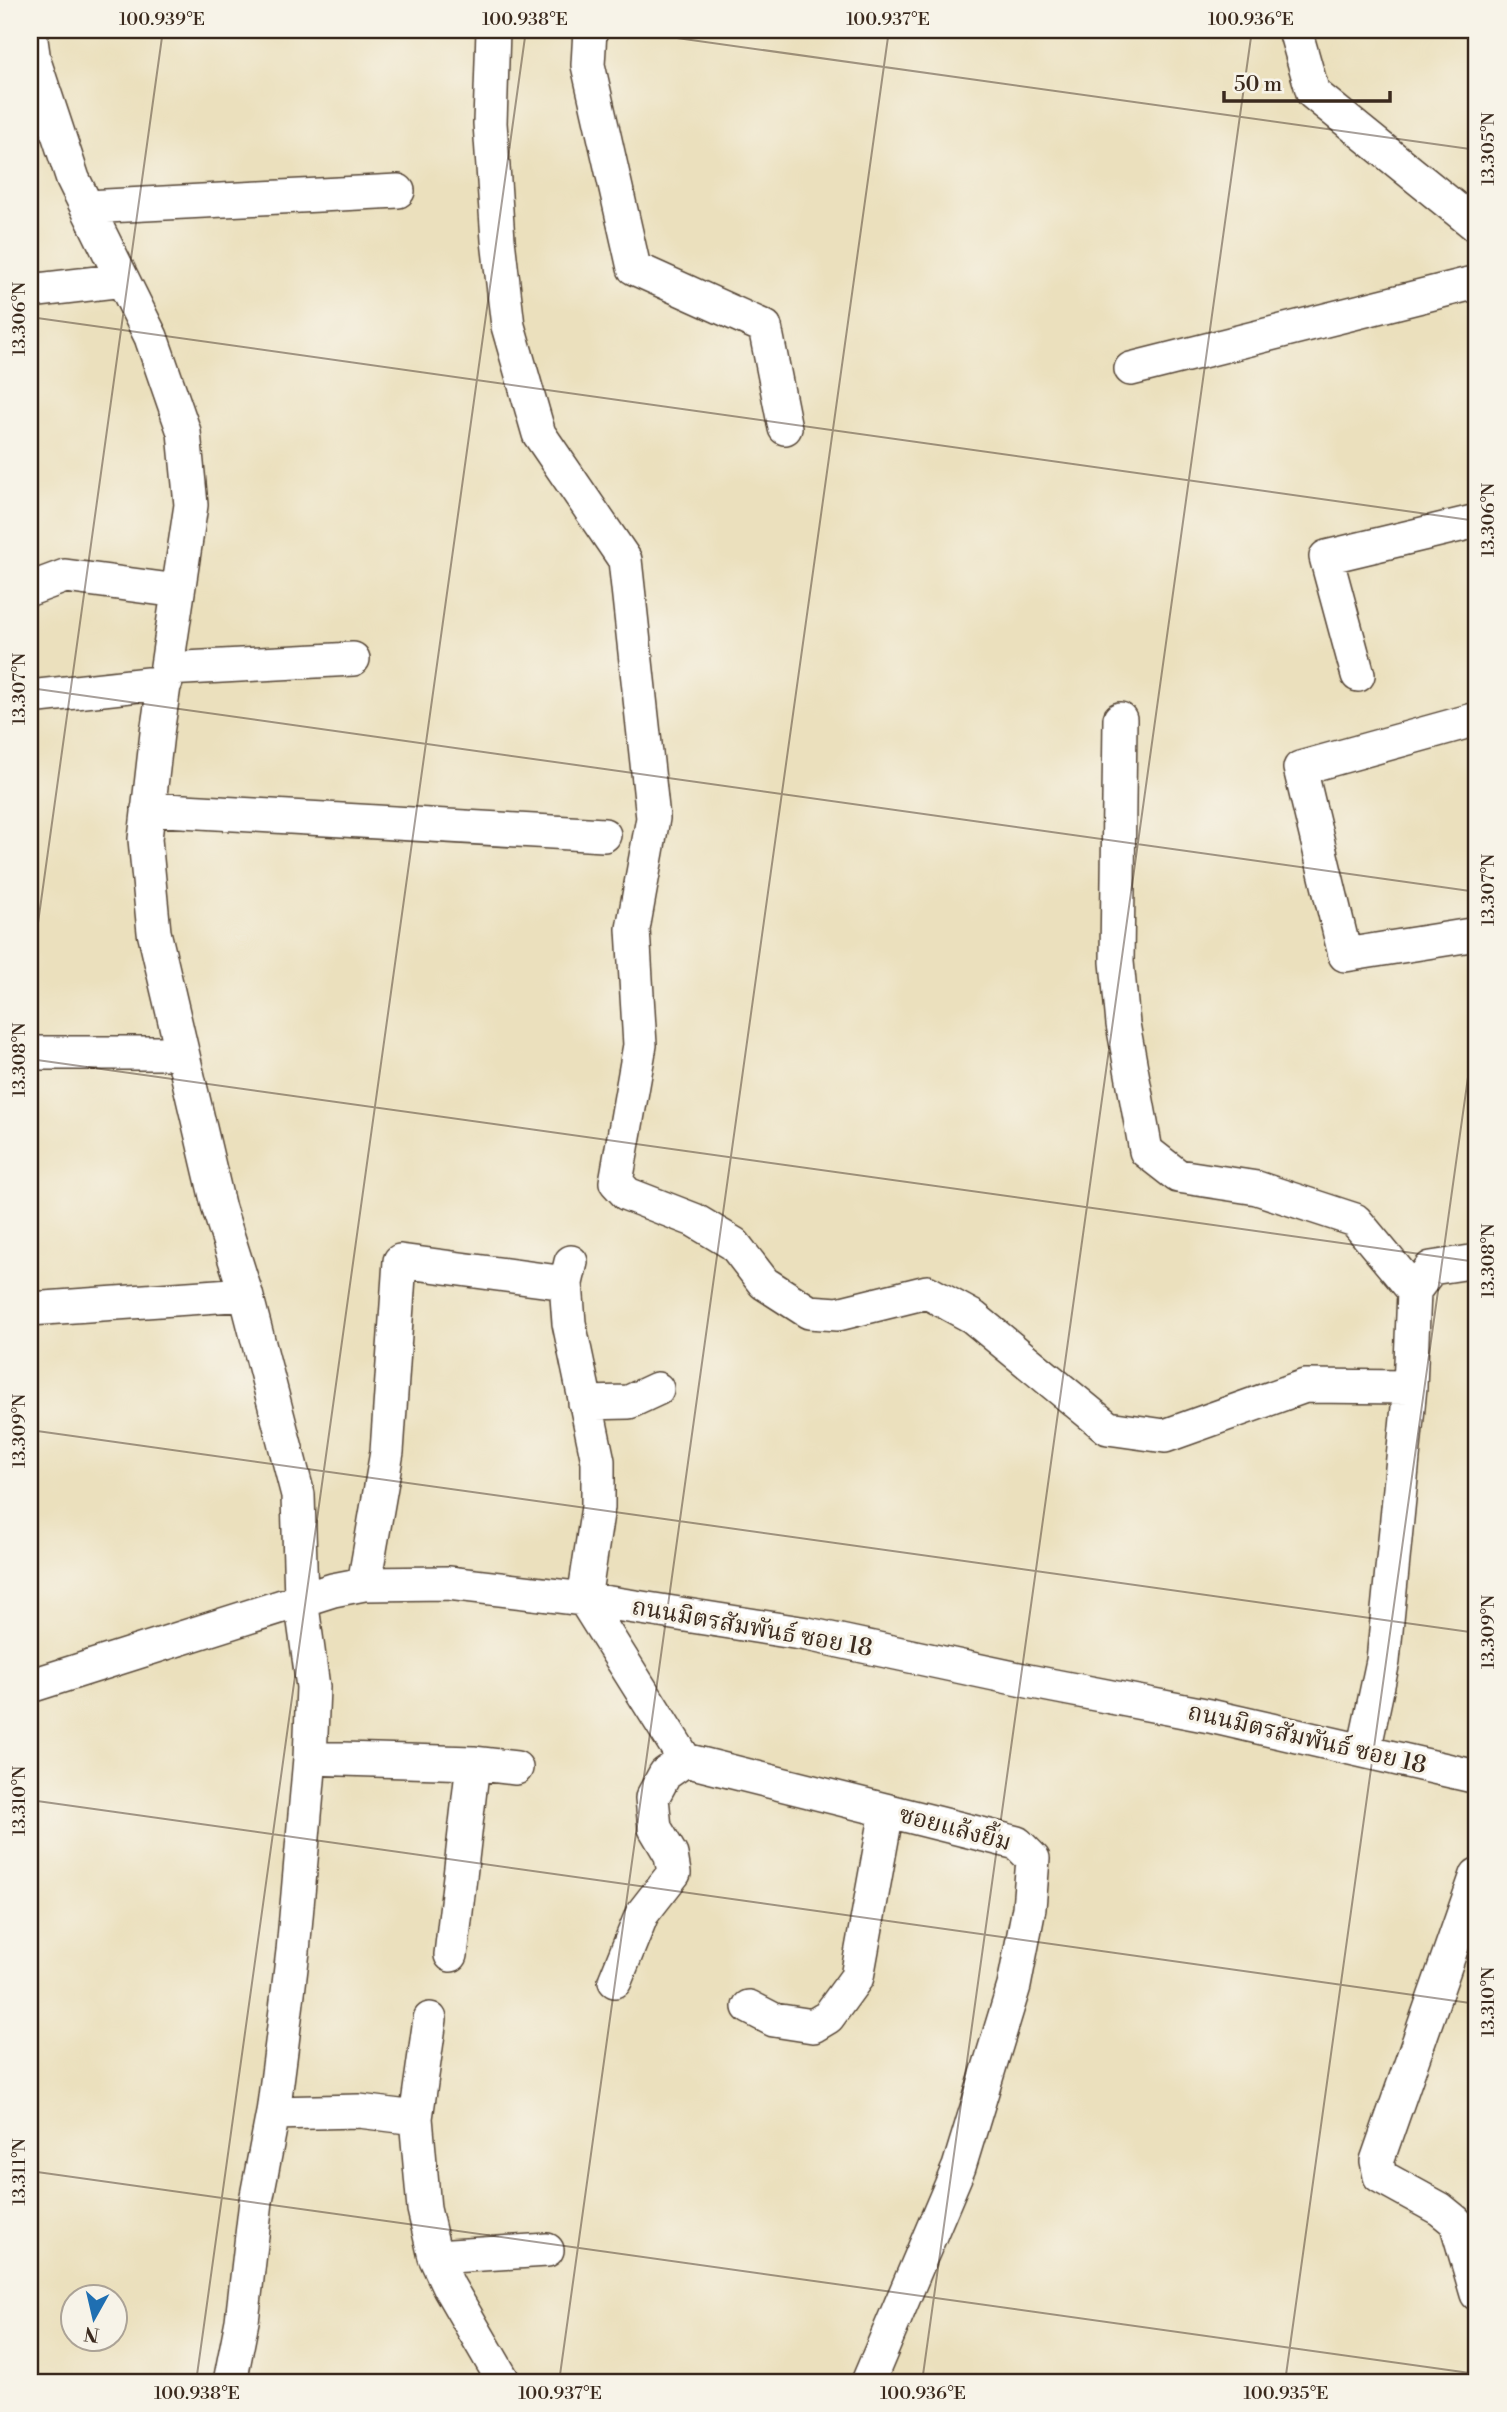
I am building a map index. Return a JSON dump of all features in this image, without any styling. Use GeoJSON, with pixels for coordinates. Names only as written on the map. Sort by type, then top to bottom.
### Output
{"type":"FeatureCollection","features":[{"type":"Feature","properties":{"kind":"street"},"geometry":{"type":"LineString","coordinates":[[493,30],[490,123],[498,240],[508,326],[539,434],[625,560],[652,804],[653,818],[633,929],[640,1045],[616,1182],[627,1194],[694,1220],[734,1244],[764,1283],[809,1312],[838,1314],[927,1292],[973,1317],[1108,1428],[1166,1436],[1305,1386],[1409,1387]]}},
{"type":"Feature","properties":{"kind":"street"},"geometry":{"type":"LineString","coordinates":[[590,30],[588,65],[634,268],[765,327],[785,428]]}},
{"type":"Feature","properties":{"kind":"street"},"geometry":{"type":"LineString","coordinates":[[1295,30],[1312,93],[1477,226]]}},
{"type":"Feature","properties":{"kind":"street"},"geometry":{"type":"LineString","coordinates":[[30,33],[34,61],[73,179],[150,337],[184,432],[191,505],[145,839],[154,932],[219,1209],[246,1294],[298,1495],[301,1599],[313,1687],[310,1758],[293,1951],[273,2113],[256,2200],[243,2320],[230,2382]]}},
{"type":"Feature","properties":{"kind":"street"},"geometry":{"type":"LineString","coordinates":[[87,207],[398,191]]}},
{"type":"Feature","properties":{"kind":"street"},"geometry":{"type":"LineString","coordinates":[[30,291],[123,280]]}},
{"type":"Feature","properties":{"kind":"street"},"geometry":{"type":"LineString","coordinates":[[1131,369],[1477,282]]}},
{"type":"Feature","properties":{"kind":"street"},"geometry":{"type":"LineString","coordinates":[[1358,675],[1326,557],[1477,521]]}},
{"type":"Feature","properties":{"kind":"street"},"geometry":{"type":"LineString","coordinates":[[30,589],[65,576],[178,591]]}},
{"type":"Feature","properties":{"kind":"street"},"geometry":{"type":"LineString","coordinates":[[39,696],[166,675],[353,659]]}},
{"type":"Feature","properties":{"kind":"street"},"geometry":{"type":"LineString","coordinates":[[1120,719],[1117,962],[1123,1024],[1146,1151],[1178,1177],[1257,1188],[1354,1220],[1414,1291]]}},
{"type":"Feature","properties":{"kind":"street"},"geometry":{"type":"LineString","coordinates":[[1477,719],[1300,768],[1345,955],[1477,934]]}},
{"type":"Feature","properties":{"kind":"street"},"geometry":{"type":"LineString","coordinates":[[148,809],[604,835]]}},
{"type":"Feature","properties":{"kind":"street"},"geometry":{"type":"LineString","coordinates":[[30,1053],[183,1053]]}},
{"type":"Feature","properties":{"kind":"street"},"geometry":{"type":"LineString","coordinates":[[364,1584],[387,1452],[400,1261],[569,1272],[569,1323],[598,1461],[598,1507],[584,1599],[685,1760],[665,1773],[652,1798],[655,1828],[671,1855],[674,1873],[642,1914],[615,1982]]}},
{"type":"Feature","properties":{"kind":"street"},"geometry":{"type":"LineString","coordinates":[[1364,1751],[1382,1661],[1409,1387],[1414,1291],[1431,1268],[1477,1261]]}},
{"type":"Feature","properties":{"kind":"street"},"geometry":{"type":"LineString","coordinates":[[30,1309],[246,1294]]}},
{"type":"Feature","properties":{"kind":"street"},"geometry":{"type":"LineString","coordinates":[[584,1403],[629,1402],[657,1389]]}},
{"type":"Feature","properties":{"kind":"street","name":"ถนนมิตรสัมพันธ์ ซอย 18"},"geometry":{"type":"LineString","coordinates":[[30,1686],[301,1599],[364,1584],[448,1583],[584,1599],[807,1634],[1210,1716],[1477,1777]]}},
{"type":"Feature","properties":{"kind":"street"},"geometry":{"type":"LineString","coordinates":[[310,1758],[473,1763],[516,1768]]}},
{"type":"Feature","properties":{"kind":"street","name":"ซอยแล้งยิ้ม"},"geometry":{"type":"LineString","coordinates":[[685,1760],[1017,1843],[1033,1858],[1029,1908],[1014,1986],[959,2167],[868,2382]]}},
{"type":"Feature","properties":{"kind":"street"},"geometry":{"type":"LineString","coordinates":[[451,1955],[473,1763]]}},
{"type":"Feature","properties":{"kind":"street"},"geometry":{"type":"LineString","coordinates":[[749,2007],[774,2020],[813,2025],[828,2017],[857,1977],[887,1811]]}},
{"type":"Feature","properties":{"kind":"street"},"geometry":{"type":"LineString","coordinates":[[1477,1875],[1377,2161],[1380,2176],[1440,2209],[1455,2222],[1477,2294]]}},
{"type":"Feature","properties":{"kind":"street"},"geometry":{"type":"LineString","coordinates":[[430,2019],[416,2118],[424,2209],[435,2257],[449,2287],[504,2382]]}},
{"type":"Feature","properties":{"kind":"street"},"geometry":{"type":"LineString","coordinates":[[273,2113],[359,2111],[416,2118]]}},
{"type":"Feature","properties":{"kind":"street"},"geometry":{"type":"LineString","coordinates":[[435,2257],[547,2250]]}}]}
